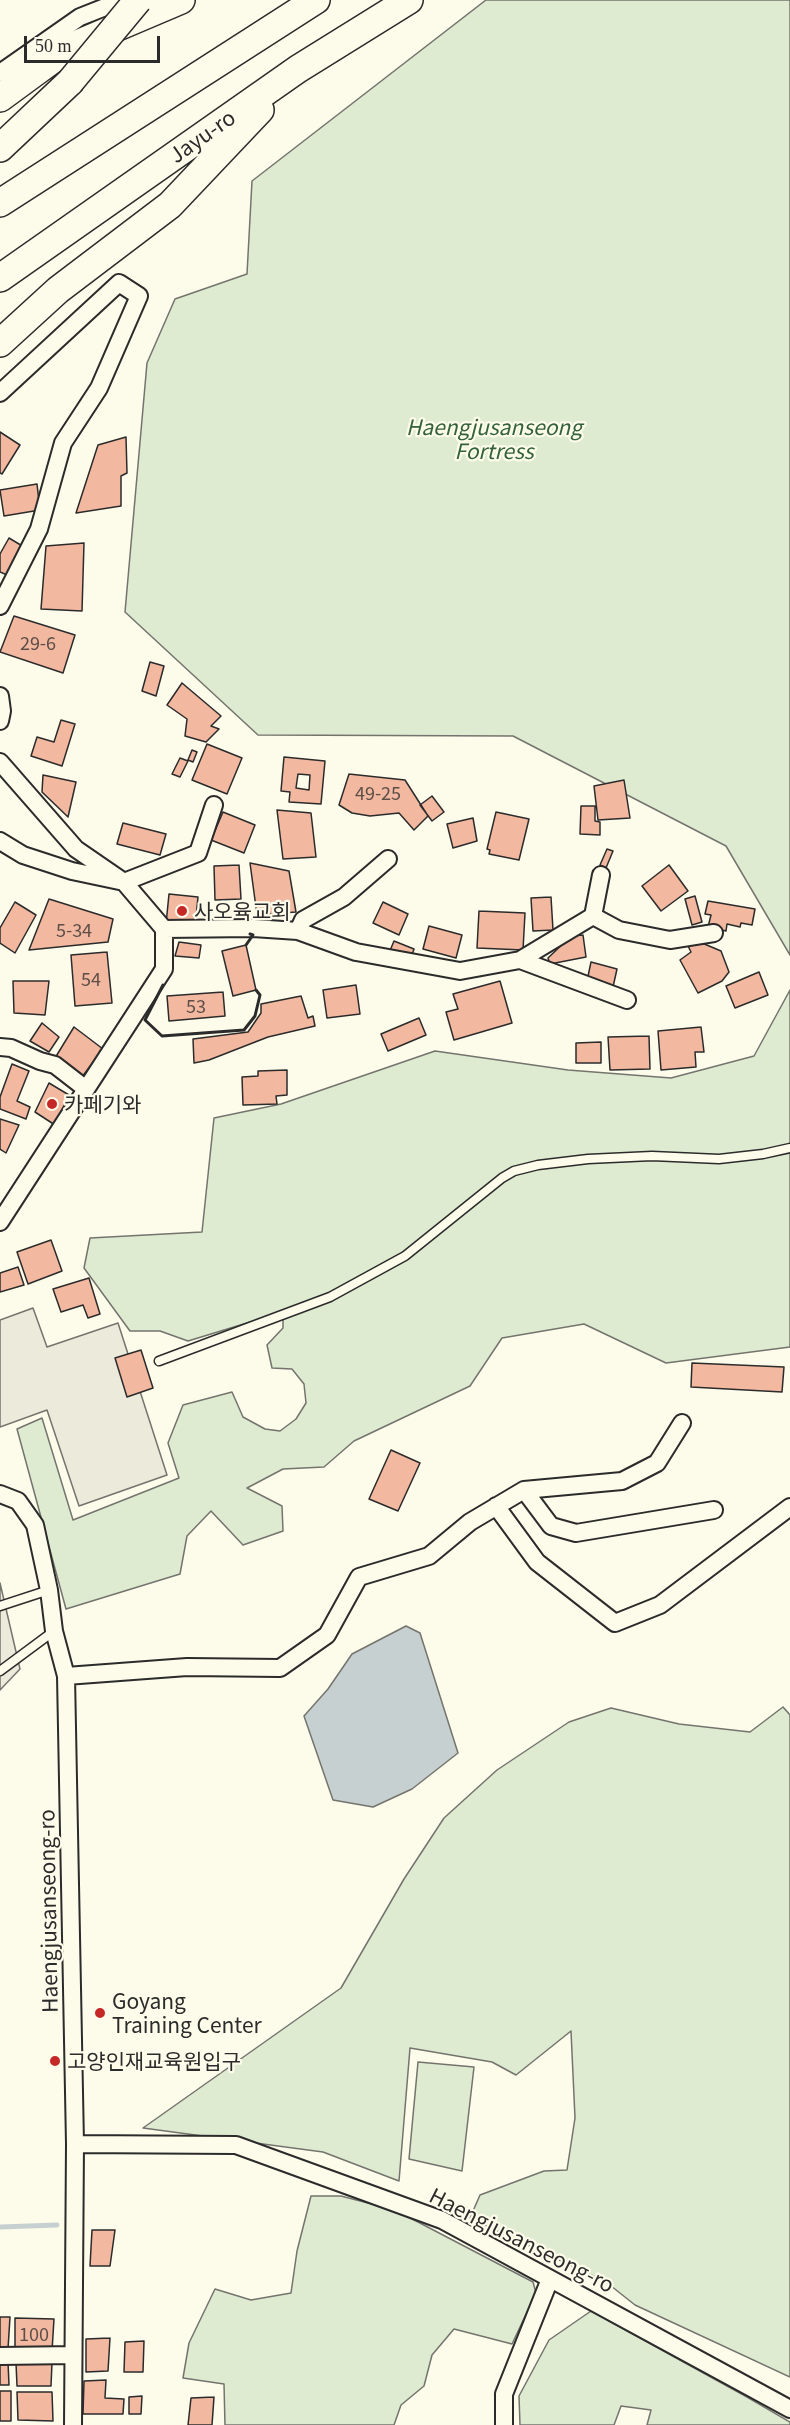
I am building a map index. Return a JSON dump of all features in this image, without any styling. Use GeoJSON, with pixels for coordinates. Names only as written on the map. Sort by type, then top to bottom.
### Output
{"type":"FeatureCollection","features":[{"type":"Feature","properties":{"kind":"highway"},"geometry":{"type":"LineString","coordinates":[[0,148],[70,82],[138,0]]}},
{"type":"Feature","properties":{"kind":"highway"},"geometry":{"type":"LineString","coordinates":[[0,98],[69,48],[181,0]]}},
{"type":"Feature","properties":{"kind":"highway"},"geometry":{"type":"LineString","coordinates":[[0,203],[316,0]]}},
{"type":"Feature","properties":{"kind":"highway","name":"Jayu-ro"},"geometry":{"type":"LineString","coordinates":[[0,278],[298,69],[409,0]]}},
{"type":"Feature","properties":{"kind":"highway"},"geometry":{"type":"LineString","coordinates":[[0,343],[58,290],[170,206],[298,69]]}},
{"type":"Feature","properties":{"kind":"street"},"geometry":{"type":"LineString","coordinates":[[0,73],[80,17],[123,0]]}},
{"type":"Feature","properties":{"kind":"street"},"geometry":{"type":"LineString","coordinates":[[0,393],[119,283],[139,296],[99,388],[63,443],[39,530],[0,606]]}},
{"type":"Feature","properties":{"kind":"street"},"geometry":{"type":"LineString","coordinates":[[0,696],[2,711],[0,721]]}},
{"type":"Feature","properties":{"kind":"street"},"geometry":{"type":"LineString","coordinates":[[0,762],[76,849],[124,882],[164,929],[164,969],[0,1222]]}},
{"type":"Feature","properties":{"kind":"street"},"geometry":{"type":"LineString","coordinates":[[0,841],[23,855],[72,871],[124,882],[198,853],[214,805]]}},
{"type":"Feature","properties":{"kind":"street"},"geometry":{"type":"LineString","coordinates":[[298,931],[303,920],[344,897],[388,859]]}},
{"type":"Feature","properties":{"kind":"street"},"geometry":{"type":"LineString","coordinates":[[164,929],[195,927],[298,931],[356,952],[460,970],[520,960],[593,916],[601,875]]}},
{"type":"Feature","properties":{"kind":"street"},"geometry":{"type":"LineString","coordinates":[[593,916],[619,930],[670,940],[714,933]]}},
{"type":"Feature","properties":{"kind":"street"},"geometry":{"type":"LineString","coordinates":[[520,960],[627,1000]]}},
{"type":"Feature","properties":{"kind":"street"},"geometry":{"type":"LineString","coordinates":[[0,1047],[11,1048],[55,1065],[86,1089]]}},
{"type":"Feature","properties":{"kind":"street"},"geometry":{"type":"LineString","coordinates":[[66,1676],[187,1667],[280,1668],[327,1635],[358,1577],[429,1556],[470,1522],[525,1490],[622,1481],[657,1463],[682,1423]]}},
{"type":"Feature","properties":{"kind":"street"},"geometry":{"type":"LineString","coordinates":[[525,1490],[551,1526],[576,1533],[714,1510]]}},
{"type":"Feature","properties":{"kind":"street","name":"Haengjusanseong-ro"},"geometry":{"type":"LineString","coordinates":[[0,1494],[18,1501],[35,1526],[49,1590],[54,1631],[66,1676],[75,2144],[74,2425]]}},
{"type":"Feature","properties":{"kind":"street"},"geometry":{"type":"LineString","coordinates":[[496,1506],[537,1563],[615,1623],[660,1605],[790,1507]]}},
{"type":"Feature","properties":{"kind":"street","name":"Haengjusanseong-ro"},"geometry":{"type":"LineString","coordinates":[[75,2144],[236,2145],[442,2220],[790,2409]]}},
{"type":"Feature","properties":{"kind":"street"},"geometry":{"type":"LineString","coordinates":[[504,2425],[504,2394],[550,2279]]}},
{"type":"Feature","properties":{"kind":"street"},"geometry":{"type":"LineString","coordinates":[[0,2355],[74,2355]]}},
{"type":"Feature","properties":{"kind":"lane"},"geometry":{"type":"LineString","coordinates":[[159,1361],[330,1297],[405,1256],[502,1178],[514,1171],[538,1165],[652,1156],[719,1159],[790,1148]]}},
{"type":"Feature","properties":{"kind":"lane"},"geometry":{"type":"LineString","coordinates":[[0,1606],[49,1590]]}},
{"type":"Feature","properties":{"kind":"lane"},"geometry":{"type":"LineString","coordinates":[[0,1671],[54,1631]]}},
{"type":"Feature","properties":{"kind":"green space","name":"Haengjusanseong Fortress"},"geometry":{"type":"Polygon","coordinates":[[[486,0],[790,0],[790,955],[726,846],[513,736],[258,735],[125,612],[147,363],[175,299],[247,274],[252,181],[486,0]]]}},
{"type":"Feature","properties":{"kind":"green space"},"geometry":{"type":"Polygon","coordinates":[[[790,990],[790,1347],[666,1363],[584,1324],[502,1338],[470,1386],[354,1441],[324,1467],[283,1469],[247,1488],[282,1506],[283,1531],[243,1545],[211,1511],[187,1536],[180,1574],[66,1609],[17,1429],[42,1418],[73,1520],[179,1478],[168,1443],[183,1405],[232,1392],[243,1417],[265,1429],[280,1431],[296,1419],[306,1403],[304,1384],[292,1369],[272,1368],[267,1345],[283,1328],[283,1312],[188,1341],[160,1331],[130,1331],[84,1268],[90,1238],[202,1232],[214,1118],[281,1104],[435,1051],[568,1070],[671,1078],[754,1056],[790,990]]]}},
{"type":"Feature","properties":{"kind":"green space"},"geometry":{"type":"Polygon","coordinates":[[[783,1707],[790,1715],[790,2377],[635,2305],[606,2282],[470,2218],[480,2195],[544,2171],[567,2170],[575,2118],[571,2031],[516,2075],[492,2062],[410,2048],[399,2181],[323,2152],[143,2128],[341,1988],[404,1879],[444,1818],[497,1770],[569,1722],[611,1708],[679,1724],[750,1732],[783,1707]]]}},
{"type":"Feature","properties":{"kind":"green space"},"geometry":{"type":"Polygon","coordinates":[[[418,2062],[474,2067],[462,2171],[409,2159],[418,2062]]]}},
{"type":"Feature","properties":{"kind":"green space"},"geometry":{"type":"Polygon","coordinates":[[[311,2196],[341,2196],[395,2210],[533,2282],[536,2293],[512,2344],[454,2329],[432,2355],[424,2386],[401,2405],[394,2425],[225,2425],[224,2384],[183,2378],[189,2343],[215,2289],[251,2300],[291,2293],[297,2251],[311,2196]]]}},
{"type":"Feature","properties":{"kind":"green space"},"geometry":{"type":"Polygon","coordinates":[[[591,2311],[747,2397],[790,2422],[790,2425],[647,2425],[651,2410],[621,2406],[614,2425],[520,2425],[519,2396],[549,2340],[591,2311]]]}},
{"type":"Feature","properties":{"kind":"shaded area"},"geometry":{"type":"Polygon","coordinates":[[[33,1308],[47,1347],[118,1323],[167,1475],[79,1506],[47,1410],[0,1427],[0,1320],[33,1308]]]}},
{"type":"Feature","properties":{"kind":"shaded area"},"geometry":{"type":"Polygon","coordinates":[[[0,1583],[20,1669],[0,1690],[0,1583]]]}},
{"type":"Feature","properties":{"kind":"shaded area"},"geometry":{"type":"Polygon","coordinates":[[[406,1626],[420,1633],[458,1753],[412,1789],[373,1807],[333,1800],[304,1716],[328,1689],[352,1654],[406,1626]]]}},
{"type":"Feature","properties":{"kind":"building"},"geometry":{"type":"Polygon","coordinates":[[[0,432],[20,445],[2,474],[0,473],[0,432]]]}},
{"type":"Feature","properties":{"kind":"building"},"geometry":{"type":"Polygon","coordinates":[[[126,437],[127,473],[121,476],[121,506],[76,513],[98,445],[126,437]]]}},
{"type":"Feature","properties":{"kind":"building"},"geometry":{"type":"Polygon","coordinates":[[[37,484],[40,510],[4,516],[0,490],[37,484]]]}},
{"type":"Feature","properties":{"kind":"building"},"geometry":{"type":"Polygon","coordinates":[[[9,538],[24,547],[7,575],[0,572],[0,554],[9,538]]]}},
{"type":"Feature","properties":{"kind":"building"},"geometry":{"type":"Polygon","coordinates":[[[84,543],[82,611],[41,609],[46,546],[84,543]]]}},
{"type":"Feature","properties":{"kind":"building"},"geometry":{"type":"Polygon","coordinates":[[[14,616],[75,635],[63,673],[0,652],[14,616]]]}},
{"type":"Feature","properties":{"kind":"building"},"geometry":{"type":"Polygon","coordinates":[[[150,662],[164,666],[156,696],[142,691],[150,662]]]}},
{"type":"Feature","properties":{"kind":"building"},"geometry":{"type":"Polygon","coordinates":[[[182,683],[221,716],[211,726],[219,729],[206,742],[185,736],[187,719],[167,705],[182,683]]]}},
{"type":"Feature","properties":{"kind":"building"},"geometry":{"type":"Polygon","coordinates":[[[61,720],[75,724],[62,766],[31,756],[37,737],[54,742],[61,720]]]}},
{"type":"Feature","properties":{"kind":"building"},"geometry":{"type":"Polygon","coordinates":[[[207,744],[242,758],[227,794],[192,780],[207,744]]]}},
{"type":"Feature","properties":{"kind":"building"},"geometry":{"type":"Polygon","coordinates":[[[192,750],[197,752],[193,762],[188,760],[192,750]]]}},
{"type":"Feature","properties":{"kind":"building"},"geometry":{"type":"Polygon","coordinates":[[[284,757],[325,761],[321,804],[289,802],[290,792],[281,791],[284,757]],[[298,774],[296,788],[309,790],[310,775],[298,774]]]}},
{"type":"Feature","properties":{"kind":"building"},"geometry":{"type":"Polygon","coordinates":[[[180,758],[188,761],[180,777],[172,774],[180,758]]]}},
{"type":"Feature","properties":{"kind":"building"},"geometry":{"type":"Polygon","coordinates":[[[349,774],[405,780],[428,816],[414,830],[399,813],[370,816],[352,813],[339,805],[349,774]]]}},
{"type":"Feature","properties":{"kind":"building"},"geometry":{"type":"Polygon","coordinates":[[[43,775],[76,782],[68,817],[42,792],[43,775]]]}},
{"type":"Feature","properties":{"kind":"building"},"geometry":{"type":"Polygon","coordinates":[[[624,780],[630,818],[598,820],[594,786],[624,780]]]}},
{"type":"Feature","properties":{"kind":"building"},"geometry":{"type":"Polygon","coordinates":[[[432,796],[444,812],[432,821],[420,805],[432,796]]]}},
{"type":"Feature","properties":{"kind":"building"},"geometry":{"type":"Polygon","coordinates":[[[581,806],[595,806],[595,821],[600,822],[600,835],[580,834],[581,806]]]}},
{"type":"Feature","properties":{"kind":"building"},"geometry":{"type":"Polygon","coordinates":[[[277,810],[311,813],[316,857],[283,859],[277,810]]]}},
{"type":"Feature","properties":{"kind":"building"},"geometry":{"type":"Polygon","coordinates":[[[223,812],[255,825],[244,853],[211,840],[223,812]]]}},
{"type":"Feature","properties":{"kind":"building"},"geometry":{"type":"Polygon","coordinates":[[[496,812],[529,819],[519,860],[489,854],[490,850],[487,849],[496,812]]]}},
{"type":"Feature","properties":{"kind":"building"},"geometry":{"type":"Polygon","coordinates":[[[473,818],[477,841],[453,848],[447,824],[473,818]]]}},
{"type":"Feature","properties":{"kind":"building"},"geometry":{"type":"Polygon","coordinates":[[[123,823],[166,834],[160,855],[117,844],[123,823]]]}},
{"type":"Feature","properties":{"kind":"building"},"geometry":{"type":"Polygon","coordinates":[[[607,849],[613,851],[606,868],[600,865],[607,849]]]}},
{"type":"Feature","properties":{"kind":"building"},"geometry":{"type":"Polygon","coordinates":[[[250,863],[289,871],[296,912],[257,915],[250,863]]]}},
{"type":"Feature","properties":{"kind":"building"},"geometry":{"type":"Polygon","coordinates":[[[239,865],[241,899],[215,900],[214,866],[239,865]]]}},
{"type":"Feature","properties":{"kind":"building"},"geometry":{"type":"Polygon","coordinates":[[[669,865],[688,891],[661,911],[642,886],[669,865]]]}},
{"type":"Feature","properties":{"kind":"building","name":"사오육교회"},"geometry":{"type":"Polygon","coordinates":[[[169,894],[198,897],[195,927],[166,924],[169,894]]]}},
{"type":"Feature","properties":{"kind":"building"},"geometry":{"type":"Polygon","coordinates":[[[695,896],[702,922],[692,925],[685,899],[695,896]]]}},
{"type":"Feature","properties":{"kind":"building"},"geometry":{"type":"Polygon","coordinates":[[[551,897],[553,930],[533,931],[531,898],[551,897]]]}},
{"type":"Feature","properties":{"kind":"building"},"geometry":{"type":"Polygon","coordinates":[[[49,899],[113,919],[108,942],[29,950],[49,899]]]}},
{"type":"Feature","properties":{"kind":"building"},"geometry":{"type":"Polygon","coordinates":[[[708,901],[755,909],[752,925],[741,923],[740,927],[727,924],[726,931],[708,927],[711,915],[705,914],[708,901]]]}},
{"type":"Feature","properties":{"kind":"building"},"geometry":{"type":"Polygon","coordinates":[[[15,902],[36,915],[15,953],[0,943],[0,928],[15,902]]]}},
{"type":"Feature","properties":{"kind":"building"},"geometry":{"type":"Polygon","coordinates":[[[383,902],[408,914],[399,935],[373,923],[383,902]]]}},
{"type":"Feature","properties":{"kind":"building"},"geometry":{"type":"Polygon","coordinates":[[[479,911],[525,913],[523,950],[477,948],[479,911]]]}},
{"type":"Feature","properties":{"kind":"building"},"geometry":{"type":"Polygon","coordinates":[[[429,926],[462,935],[456,958],[423,949],[429,926]]]}},
{"type":"Feature","properties":{"kind":"building"},"geometry":{"type":"Polygon","coordinates":[[[583,935],[586,957],[550,964],[548,958],[571,936],[583,935]]]}},
{"type":"Feature","properties":{"kind":"building"},"geometry":{"type":"Polygon","coordinates":[[[394,941],[414,949],[410,961],[389,953],[394,941]]]}},
{"type":"Feature","properties":{"kind":"building"},"geometry":{"type":"Polygon","coordinates":[[[179,942],[201,945],[199,958],[175,956],[179,942]]]}},
{"type":"Feature","properties":{"kind":"building"},"geometry":{"type":"Polygon","coordinates":[[[702,943],[721,951],[729,972],[722,981],[698,993],[680,960],[691,952],[688,946],[702,943]]]}},
{"type":"Feature","properties":{"kind":"building"},"geometry":{"type":"Polygon","coordinates":[[[246,945],[256,990],[233,996],[222,951],[246,945]]]}},
{"type":"Feature","properties":{"kind":"building"},"geometry":{"type":"Polygon","coordinates":[[[107,952],[112,1003],[75,1006],[71,955],[107,952]]]}},
{"type":"Feature","properties":{"kind":"building"},"geometry":{"type":"Polygon","coordinates":[[[591,962],[617,969],[613,987],[587,981],[591,962]]]}},
{"type":"Feature","properties":{"kind":"building"},"geometry":{"type":"Polygon","coordinates":[[[759,972],[768,995],[735,1008],[726,986],[759,972]]]}},
{"type":"Feature","properties":{"kind":"building"},"geometry":{"type":"Polygon","coordinates":[[[13,981],[49,981],[45,1015],[14,1013],[13,981]]]}},
{"type":"Feature","properties":{"kind":"building"},"geometry":{"type":"Polygon","coordinates":[[[500,981],[512,1023],[454,1040],[446,1012],[458,1009],[453,994],[500,981]]]}},
{"type":"Feature","properties":{"kind":"building"},"geometry":{"type":"Polygon","coordinates":[[[356,985],[360,1014],[327,1018],[323,990],[356,985]]]}},
{"type":"Feature","properties":{"kind":"building"},"geometry":{"type":"Polygon","coordinates":[[[223,992],[225,1016],[169,1021],[167,996],[223,992]]]}},
{"type":"Feature","properties":{"kind":"building"},"geometry":{"type":"Polygon","coordinates":[[[301,996],[308,1018],[313,1016],[315,1026],[268,1037],[209,1060],[194,1063],[193,1039],[248,1032],[261,1013],[261,1004],[301,996]]]}},
{"type":"Feature","properties":{"kind":"building"},"geometry":{"type":"Polygon","coordinates":[[[419,1018],[426,1035],[388,1051],[381,1034],[419,1018]]]}},
{"type":"Feature","properties":{"kind":"building"},"geometry":{"type":"Polygon","coordinates":[[[42,1023],[59,1037],[49,1052],[30,1041],[42,1023]]]}},
{"type":"Feature","properties":{"kind":"building"},"geometry":{"type":"Polygon","coordinates":[[[74,1027],[103,1049],[82,1077],[55,1058],[74,1027]]]}},
{"type":"Feature","properties":{"kind":"building"},"geometry":{"type":"Polygon","coordinates":[[[701,1027],[704,1052],[695,1052],[696,1067],[661,1070],[658,1031],[701,1027]]]}},
{"type":"Feature","properties":{"kind":"building"},"geometry":{"type":"Polygon","coordinates":[[[649,1036],[650,1069],[610,1070],[608,1037],[649,1036]]]}},
{"type":"Feature","properties":{"kind":"building"},"geometry":{"type":"Polygon","coordinates":[[[601,1042],[601,1063],[576,1063],[576,1043],[601,1042]]]}},
{"type":"Feature","properties":{"kind":"building"},"geometry":{"type":"Polygon","coordinates":[[[12,1064],[29,1071],[17,1101],[30,1107],[26,1119],[0,1109],[0,1097],[12,1064]]]}},
{"type":"Feature","properties":{"kind":"building"},"geometry":{"type":"Polygon","coordinates":[[[287,1070],[287,1095],[276,1096],[277,1104],[243,1105],[242,1077],[258,1076],[258,1071],[287,1070]]]}},
{"type":"Feature","properties":{"kind":"building","name":"카페기와"},"geometry":{"type":"Polygon","coordinates":[[[49,1083],[69,1095],[55,1125],[35,1112],[49,1083]]]}},
{"type":"Feature","properties":{"kind":"building"},"geometry":{"type":"Polygon","coordinates":[[[0,1119],[19,1125],[6,1153],[0,1149],[0,1119]]]}},
{"type":"Feature","properties":{"kind":"building"},"geometry":{"type":"Polygon","coordinates":[[[51,1240],[62,1271],[28,1284],[17,1252],[51,1240]]]}},
{"type":"Feature","properties":{"kind":"building"},"geometry":{"type":"Polygon","coordinates":[[[18,1267],[24,1285],[0,1292],[0,1273],[18,1267]]]}},
{"type":"Feature","properties":{"kind":"building"},"geometry":{"type":"Polygon","coordinates":[[[89,1278],[100,1314],[88,1318],[83,1305],[61,1312],[53,1289],[89,1278]]]}},
{"type":"Feature","properties":{"kind":"building"},"geometry":{"type":"Polygon","coordinates":[[[141,1350],[153,1388],[127,1397],[115,1358],[141,1350]]]}},
{"type":"Feature","properties":{"kind":"building"},"geometry":{"type":"Polygon","coordinates":[[[692,1363],[784,1367],[782,1392],[691,1387],[692,1363]]]}},
{"type":"Feature","properties":{"kind":"building"},"geometry":{"type":"Polygon","coordinates":[[[391,1450],[420,1463],[398,1511],[369,1499],[391,1450]]]}},
{"type":"Feature","properties":{"kind":"building"},"geometry":{"type":"Polygon","coordinates":[[[92,2230],[115,2230],[110,2266],[90,2266],[92,2230]]]}},
{"type":"Feature","properties":{"kind":"building"},"geometry":{"type":"Polygon","coordinates":[[[0,2317],[10,2317],[8,2349],[0,2349],[0,2317]]]}},
{"type":"Feature","properties":{"kind":"building"},"geometry":{"type":"Polygon","coordinates":[[[15,2318],[54,2319],[52,2351],[15,2350],[15,2318]]]}},
{"type":"Feature","properties":{"kind":"building"},"geometry":{"type":"Polygon","coordinates":[[[110,2338],[108,2371],[86,2372],[86,2339],[110,2338]]]}},
{"type":"Feature","properties":{"kind":"building"},"geometry":{"type":"Polygon","coordinates":[[[144,2341],[143,2372],[124,2372],[125,2342],[144,2341]]]}},
{"type":"Feature","properties":{"kind":"building"},"geometry":{"type":"Polygon","coordinates":[[[0,2362],[8,2362],[9,2385],[0,2385],[0,2362]]]}},
{"type":"Feature","properties":{"kind":"building"},"geometry":{"type":"Polygon","coordinates":[[[16,2363],[52,2363],[51,2386],[17,2386],[16,2363]]]}},
{"type":"Feature","properties":{"kind":"building"},"geometry":{"type":"Polygon","coordinates":[[[106,2380],[105,2398],[124,2399],[123,2414],[83,2414],[84,2381],[106,2380]]]}},
{"type":"Feature","properties":{"kind":"building"},"geometry":{"type":"Polygon","coordinates":[[[0,2391],[11,2391],[11,2421],[0,2421],[0,2391]]]}},
{"type":"Feature","properties":{"kind":"building"},"geometry":{"type":"Polygon","coordinates":[[[17,2392],[52,2392],[53,2421],[18,2420],[17,2392]]]}},
{"type":"Feature","properties":{"kind":"building"},"geometry":{"type":"Polygon","coordinates":[[[142,2396],[141,2414],[129,2414],[129,2397],[142,2396]]]}},
{"type":"Feature","properties":{"kind":"building"},"geometry":{"type":"Polygon","coordinates":[[[214,2397],[212,2425],[188,2425],[191,2398],[214,2397]]]}},
{"type":"Feature","properties":{"kind":"waterway"},"geometry":{"type":"LineString","coordinates":[[0,2227],[57,2225]]}},
{"type":"Feature","properties":{"kind":"wall"},"geometry":{"type":"LineString","coordinates":[[246,945],[253,935],[250,934]]}},
{"type":"Feature","properties":{"kind":"wall"},"geometry":{"type":"LineString","coordinates":[[163,985],[145,1020],[162,1036],[244,1030],[255,1016],[260,995],[256,990]]}},
{"type":"Feature","properties":{"kind":"place","name":"사오육교회"},"geometry":{"type":"Point","coordinates":[182,911]}},
{"type":"Feature","properties":{"kind":"place","name":"카페기와"},"geometry":{"type":"Point","coordinates":[52,1104]}},
{"type":"Feature","properties":{"kind":"place","name":"Goyang Training Center"},"geometry":{"type":"Point","coordinates":[100,2013]}},
{"type":"Feature","properties":{"kind":"place","name":"고양인재교육원입구"},"geometry":{"type":"Point","coordinates":[55,2061]}}]}
